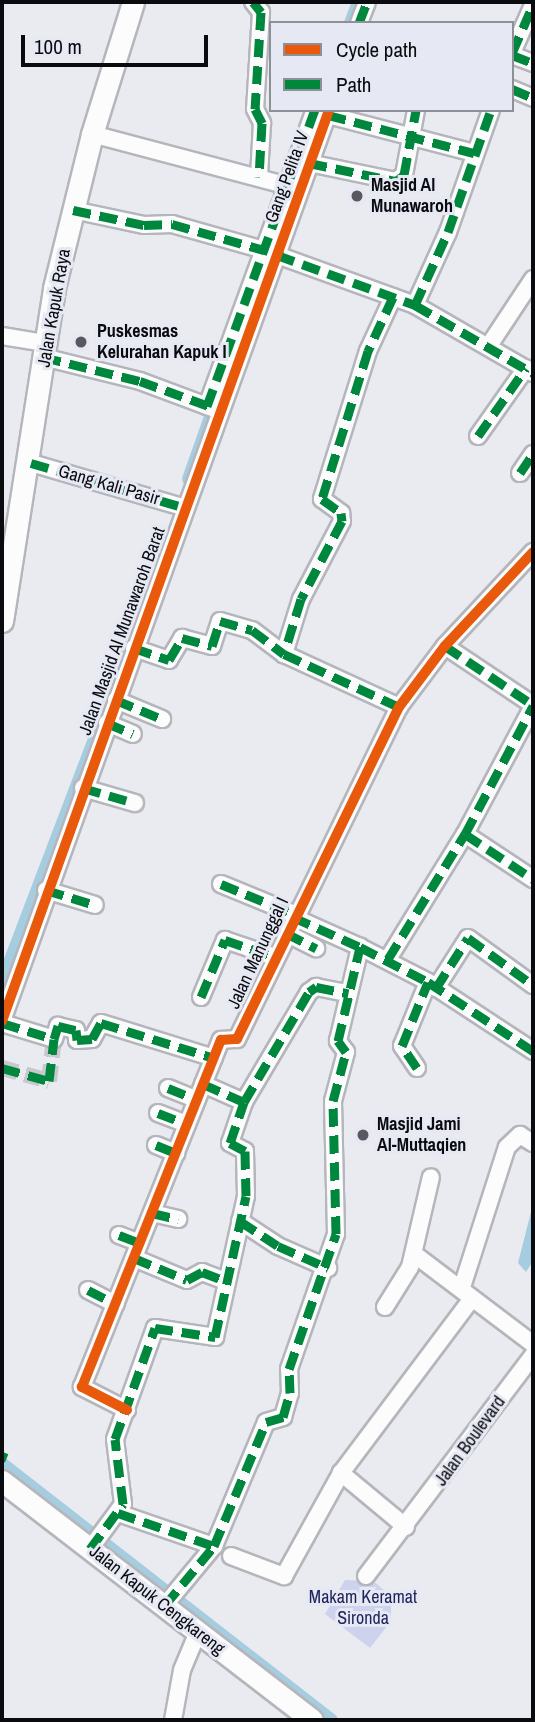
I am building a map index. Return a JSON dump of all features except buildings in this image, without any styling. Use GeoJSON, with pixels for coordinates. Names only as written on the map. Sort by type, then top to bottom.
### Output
{"type":"FeatureCollection","features":[{"type":"Feature","properties":{"kind":"main road","name":"Jalan Kapuk Raya"},"geometry":{"type":"LineString","coordinates":[[2,621],[31,463],[44,350],[73,211],[92,134],[134,2]]}},
{"type":"Feature","properties":{"kind":"main road","name":"Jalan Kapuk Cengkareng"},"geometry":{"type":"LineString","coordinates":[[2,1481],[91,1548],[170,1599],[198,1632],[312,1720]]}},
{"type":"Feature","properties":{"kind":"street"},"geometry":{"type":"LineString","coordinates":[[253,2],[261,12],[255,109],[262,123],[259,177]]}},
{"type":"Feature","properties":{"kind":"street"},"geometry":{"type":"LineString","coordinates":[[360,21],[367,2]]}},
{"type":"Feature","properties":{"kind":"street"},"geometry":{"type":"LineString","coordinates":[[514,49],[533,5]]}},
{"type":"Feature","properties":{"kind":"street"},"geometry":{"type":"LineString","coordinates":[[514,55],[533,63]]}},
{"type":"Feature","properties":{"kind":"street"},"geometry":{"type":"LineString","coordinates":[[514,90],[533,99]]}},
{"type":"Feature","properties":{"kind":"street"},"geometry":{"type":"LineString","coordinates":[[92,134],[294,187],[324,112],[474,153]]}},
{"type":"Feature","properties":{"kind":"street","name":"Gang Pelita IV"},"geometry":{"type":"LineString","coordinates":[[294,187],[309,163],[324,112]]}},
{"type":"Feature","properties":{"kind":"street"},"geometry":{"type":"LineString","coordinates":[[309,163],[396,181],[404,175],[409,134],[415,112]]}},
{"type":"Feature","properties":{"kind":"street"},"geometry":{"type":"LineString","coordinates":[[415,305],[490,112]]}},
{"type":"Feature","properties":{"kind":"street","name":"Jalan Masjid Al Munawaroh Barat"},"geometry":{"type":"LineString","coordinates":[[2,1022],[46,890],[116,701],[268,252],[294,187]]}},
{"type":"Feature","properties":{"kind":"street"},"geometry":{"type":"LineString","coordinates":[[73,211],[144,225],[172,224],[268,252],[415,305],[490,344],[530,371],[478,436]]}},
{"type":"Feature","properties":{"kind":"street"},"geometry":{"type":"LineString","coordinates":[[490,344],[533,279]]}},
{"type":"Feature","properties":{"kind":"street"},"geometry":{"type":"LineString","coordinates":[[284,654],[301,599],[342,521],[341,513],[322,499],[368,351],[393,297]]}},
{"type":"Feature","properties":{"kind":"street"},"geometry":{"type":"LineString","coordinates":[[2,336],[214,408]]}},
{"type":"Feature","properties":{"kind":"street"},"geometry":{"type":"LineString","coordinates":[[520,473],[533,454]]}},
{"type":"Feature","properties":{"kind":"street","name":"Gang Kali Pasir"},"geometry":{"type":"LineString","coordinates":[[31,463],[181,506]]}},
{"type":"Feature","properties":{"kind":"street","name":"Jalan Manunggal I"},"geometry":{"type":"LineString","coordinates":[[127,1410],[82,1388],[222,1039],[237,1039],[293,915],[399,706],[445,646],[533,552]]}},
{"type":"Feature","properties":{"kind":"street"},"geometry":{"type":"LineString","coordinates":[[134,648],[169,660],[182,638],[212,646],[220,621],[252,630],[284,654],[399,706]]}},
{"type":"Feature","properties":{"kind":"street"},"geometry":{"type":"LineString","coordinates":[[388,959],[465,834],[533,706],[445,646]]}},
{"type":"Feature","properties":{"kind":"street"},"geometry":{"type":"LineString","coordinates":[[116,701],[162,719]]}},
{"type":"Feature","properties":{"kind":"street"},"geometry":{"type":"LineString","coordinates":[[107,723],[133,734]]}},
{"type":"Feature","properties":{"kind":"street"},"geometry":{"type":"LineString","coordinates":[[83,788],[135,803]]}},
{"type":"Feature","properties":{"kind":"street"},"geometry":{"type":"LineString","coordinates":[[465,834],[533,879]]}},
{"type":"Feature","properties":{"kind":"street"},"geometry":{"type":"LineString","coordinates":[[221,884],[388,959],[533,1051]]}},
{"type":"Feature","properties":{"kind":"street"},"geometry":{"type":"LineString","coordinates":[[46,890],[94,905]]}},
{"type":"Feature","properties":{"kind":"street"},"geometry":{"type":"LineString","coordinates":[[286,933],[316,948]]}},
{"type":"Feature","properties":{"kind":"street"},"geometry":{"type":"LineString","coordinates":[[417,1068],[402,1046],[432,985],[467,938],[533,985]]}},
{"type":"Feature","properties":{"kind":"street"},"geometry":{"type":"LineString","coordinates":[[201,997],[225,940],[275,957]]}},
{"type":"Feature","properties":{"kind":"street"},"geometry":{"type":"LineString","coordinates":[[170,1599],[225,1529],[266,1422],[282,1417],[290,1393],[289,1369],[328,1268],[340,1184],[333,1101],[346,1052],[338,1041],[360,947]]}},
{"type":"Feature","properties":{"kind":"street"},"geometry":{"type":"LineString","coordinates":[[91,1548],[122,1504],[115,1439],[155,1328],[215,1337],[229,1289],[226,1281],[246,1196],[245,1151],[230,1143],[244,1102],[309,992],[317,987],[348,993]]}},
{"type":"Feature","properties":{"kind":"street"},"geometry":{"type":"LineString","coordinates":[[2,1022],[54,1039],[58,1026],[76,1030],[77,1040],[92,1039],[100,1023],[214,1058]]}},
{"type":"Feature","properties":{"kind":"street"},"geometry":{"type":"LineString","coordinates":[[203,1084],[244,1102]]}},
{"type":"Feature","properties":{"kind":"street"},"geometry":{"type":"LineString","coordinates":[[168,1088],[197,1100]]}},
{"type":"Feature","properties":{"kind":"street"},"geometry":{"type":"LineString","coordinates":[[158,1113],[187,1124]]}},
{"type":"Feature","properties":{"kind":"street"},"geometry":{"type":"LineString","coordinates":[[231,1556],[284,1576],[341,1474],[466,1294],[507,1147],[516,1136],[531,1138]]}},
{"type":"Feature","properties":{"kind":"street"},"geometry":{"type":"LineString","coordinates":[[156,1145],[176,1153]]}},
{"type":"Feature","properties":{"kind":"street"},"geometry":{"type":"LineString","coordinates":[[385,1307],[414,1254],[432,1177]]}},
{"type":"Feature","properties":{"kind":"street"},"geometry":{"type":"LineString","coordinates":[[152,1213],[178,1219]]}},
{"type":"Feature","properties":{"kind":"street"},"geometry":{"type":"LineString","coordinates":[[240,1221],[278,1247],[328,1268]]}},
{"type":"Feature","properties":{"kind":"street"},"geometry":{"type":"LineString","coordinates":[[119,1235],[137,1251],[187,1280],[202,1272],[226,1281]]}},
{"type":"Feature","properties":{"kind":"street"},"geometry":{"type":"LineString","coordinates":[[414,1254],[533,1344]]}},
{"type":"Feature","properties":{"kind":"street"},"geometry":{"type":"LineString","coordinates":[[88,1290],[116,1304]]}},
{"type":"Feature","properties":{"kind":"street","name":"Jalan Boulevard"},"geometry":{"type":"LineString","coordinates":[[366,1576],[406,1527],[533,1355]]}},
{"type":"Feature","properties":{"kind":"street"},"geometry":{"type":"LineString","coordinates":[[341,1474],[406,1527]]}},
{"type":"Feature","properties":{"kind":"street"},"geometry":{"type":"LineString","coordinates":[[118,1513],[214,1546]]}},
{"type":"Feature","properties":{"kind":"street"},"geometry":{"type":"LineString","coordinates":[[173,1720],[182,1670],[198,1632]]}},
{"type":"Feature","properties":{"kind":"green space","name":"Makam Keramat Sironda"},"geometry":{"type":"Polygon","coordinates":[[[345,1580],[373,1581],[391,1596],[391,1621],[370,1648],[325,1614],[345,1580]]]}},
{"type":"Feature","properties":{"kind":"shaded area"},"geometry":{"type":"Polygon","coordinates":[[[533,1204],[533,1261],[526,1272],[518,1263],[533,1204]]]}},
{"type":"Feature","properties":{"kind":"waterway"},"geometry":{"type":"LineString","coordinates":[[351,21],[358,2]]}},
{"type":"Feature","properties":{"kind":"waterway"},"geometry":{"type":"LineString","coordinates":[[188,479],[216,400]]}},
{"type":"Feature","properties":{"kind":"waterway"},"geometry":{"type":"LineString","coordinates":[[2,981],[141,615]]}},
{"type":"Feature","properties":{"kind":"waterway"},"geometry":{"type":"LineString","coordinates":[[2,1463],[332,1720]]}},
{"type":"Feature","properties":{"kind":"tunnel"},"geometry":{"type":"LineString","coordinates":[[2,1068],[49,1081],[54,1039]]}},
{"type":"Feature","properties":{"kind":"marked path"},"geometry":{"type":"LineString","coordinates":[[253,2],[261,12],[255,109],[262,123],[259,177]]}},
{"type":"Feature","properties":{"kind":"marked path"},"geometry":{"type":"LineString","coordinates":[[360,21],[367,2]]}},
{"type":"Feature","properties":{"kind":"marked path"},"geometry":{"type":"LineString","coordinates":[[514,48],[533,5]]}},
{"type":"Feature","properties":{"kind":"marked path"},"geometry":{"type":"LineString","coordinates":[[514,56],[533,63]]}},
{"type":"Feature","properties":{"kind":"marked path"},"geometry":{"type":"LineString","coordinates":[[514,90],[533,98]]}},
{"type":"Feature","properties":{"kind":"marked path"},"geometry":{"type":"LineString","coordinates":[[207,406],[314,112]]}},
{"type":"Feature","properties":{"kind":"marked path"},"geometry":{"type":"LineString","coordinates":[[309,163],[396,181],[404,175],[416,112]]}},
{"type":"Feature","properties":{"kind":"marked path"},"geometry":{"type":"LineString","coordinates":[[415,305],[448,232],[490,112]]}},
{"type":"Feature","properties":{"kind":"marked path"},"geometry":{"type":"LineString","coordinates":[[328,115],[474,153]]}},
{"type":"Feature","properties":{"kind":"marked path"},"geometry":{"type":"LineString","coordinates":[[73,210],[144,225],[172,224],[264,250]]}},
{"type":"Feature","properties":{"kind":"marked path"},"geometry":{"type":"LineString","coordinates":[[280,249],[277,255],[415,305],[533,373]]}},
{"type":"Feature","properties":{"kind":"marked path"},"geometry":{"type":"LineString","coordinates":[[393,297],[368,351],[322,499],[341,513],[342,521],[301,599],[284,654],[399,707]]}},
{"type":"Feature","properties":{"kind":"marked path"},"geometry":{"type":"LineString","coordinates":[[43,357],[140,381],[214,408]]}},
{"type":"Feature","properties":{"kind":"marked path"},"geometry":{"type":"LineString","coordinates":[[478,436],[526,368]]}},
{"type":"Feature","properties":{"kind":"marked path"},"geometry":{"type":"LineString","coordinates":[[520,473],[533,454]]}},
{"type":"Feature","properties":{"kind":"marked path"},"geometry":{"type":"LineString","coordinates":[[31,463],[186,508]]}},
{"type":"Feature","properties":{"kind":"marked path"},"geometry":{"type":"LineString","coordinates":[[134,648],[169,660],[182,638],[212,646],[220,621],[252,630],[284,654]]}},
{"type":"Feature","properties":{"kind":"marked path"},"geometry":{"type":"LineString","coordinates":[[445,646],[533,705]]}},
{"type":"Feature","properties":{"kind":"marked path"},"geometry":{"type":"LineString","coordinates":[[116,700],[162,719]]}},
{"type":"Feature","properties":{"kind":"marked path"},"geometry":{"type":"LineString","coordinates":[[388,959],[465,834],[533,706]]}},
{"type":"Feature","properties":{"kind":"marked path"},"geometry":{"type":"LineString","coordinates":[[107,723],[133,734]]}},
{"type":"Feature","properties":{"kind":"marked path"},"geometry":{"type":"LineString","coordinates":[[83,788],[135,803]]}},
{"type":"Feature","properties":{"kind":"marked path"},"geometry":{"type":"LineString","coordinates":[[465,834],[533,879]]}},
{"type":"Feature","properties":{"kind":"marked path"},"geometry":{"type":"LineString","coordinates":[[221,884],[294,914]]}},
{"type":"Feature","properties":{"kind":"marked path"},"geometry":{"type":"LineString","coordinates":[[46,890],[95,905]]}},
{"type":"Feature","properties":{"kind":"marked path"},"geometry":{"type":"LineString","coordinates":[[293,917],[360,947]]}},
{"type":"Feature","properties":{"kind":"marked path"},"geometry":{"type":"LineString","coordinates":[[286,933],[316,948]]}},
{"type":"Feature","properties":{"kind":"marked path"},"geometry":{"type":"LineString","coordinates":[[436,988],[468,938],[533,985]]}},
{"type":"Feature","properties":{"kind":"marked path"},"geometry":{"type":"LineString","coordinates":[[201,997],[225,940],[275,957]]}},
{"type":"Feature","properties":{"kind":"marked path"},"geometry":{"type":"LineString","coordinates":[[118,1513],[214,1546],[266,1422],[283,1417],[290,1393],[289,1369],[336,1234],[333,1101],[346,1052],[338,1041],[360,947],[428,982],[533,1051]]}},
{"type":"Feature","properties":{"kind":"marked path"},"geometry":{"type":"LineString","coordinates":[[417,1068],[402,1046],[428,982]]}},
{"type":"Feature","properties":{"kind":"marked path"},"geometry":{"type":"LineString","coordinates":[[90,1549],[123,1504],[115,1439],[155,1328],[215,1337],[246,1196],[245,1151],[230,1143],[244,1102],[309,992],[316,987],[348,993]]}},
{"type":"Feature","properties":{"kind":"marked path"},"geometry":{"type":"LineString","coordinates":[[2,1023],[54,1039],[58,1026],[76,1030],[77,1040],[92,1039],[101,1023],[214,1058]]}},
{"type":"Feature","properties":{"kind":"marked path"},"geometry":{"type":"LineString","coordinates":[[2,1068],[49,1081],[54,1039]]}},
{"type":"Feature","properties":{"kind":"marked path"},"geometry":{"type":"LineString","coordinates":[[203,1084],[244,1102]]}},
{"type":"Feature","properties":{"kind":"marked path"},"geometry":{"type":"LineString","coordinates":[[168,1088],[197,1100]]}},
{"type":"Feature","properties":{"kind":"marked path"},"geometry":{"type":"LineString","coordinates":[[158,1113],[187,1124]]}},
{"type":"Feature","properties":{"kind":"marked path"},"geometry":{"type":"LineString","coordinates":[[156,1145],[176,1153]]}},
{"type":"Feature","properties":{"kind":"marked path"},"geometry":{"type":"LineString","coordinates":[[152,1213],[178,1219]]}},
{"type":"Feature","properties":{"kind":"marked path"},"geometry":{"type":"LineString","coordinates":[[240,1221],[278,1246],[328,1268]]}},
{"type":"Feature","properties":{"kind":"marked path"},"geometry":{"type":"LineString","coordinates":[[119,1235],[140,1243]]}},
{"type":"Feature","properties":{"kind":"marked path"},"geometry":{"type":"LineString","coordinates":[[134,1258],[187,1280],[202,1272],[226,1281]]}},
{"type":"Feature","properties":{"kind":"marked path"},"geometry":{"type":"LineString","coordinates":[[88,1290],[116,1304]]}},
{"type":"Feature","properties":{"kind":"marked path"},"geometry":{"type":"LineString","coordinates":[[2,1456],[7,1458]]}},
{"type":"Feature","properties":{"kind":"marked path"},"geometry":{"type":"LineString","coordinates":[[165,1605],[214,1546]]}},
{"type":"Feature","properties":{"kind":"cycle path"},"geometry":{"type":"LineString","coordinates":[[2,1021],[328,112]]}},
{"type":"Feature","properties":{"kind":"cycle path"},"geometry":{"type":"LineString","coordinates":[[127,1410],[82,1387],[221,1040],[237,1039],[399,707],[445,646],[533,552]]}},
{"type":"Feature","properties":{"kind":"place","name":"Masjid Al Munawaroh"},"geometry":{"type":"Point","coordinates":[357,196]}},
{"type":"Feature","properties":{"kind":"place","name":"Puskesmas Kelurahan Kapuk I"},"geometry":{"type":"Point","coordinates":[81,342]}},
{"type":"Feature","properties":{"kind":"place","name":"Masjid Jami Al-Muttaqien"},"geometry":{"type":"Point","coordinates":[363,1135]}}]}
